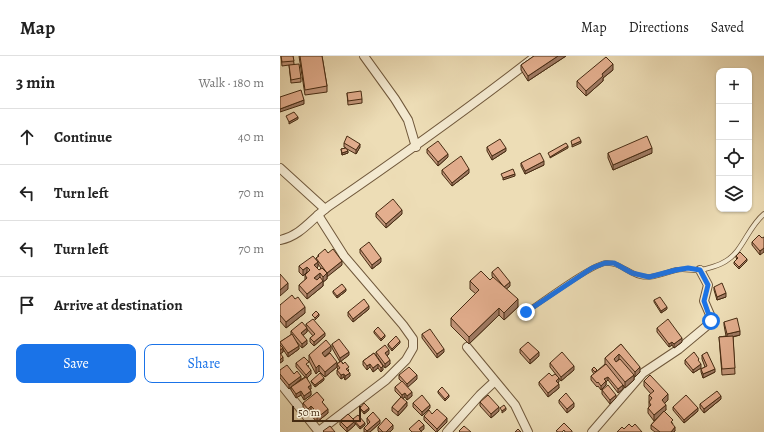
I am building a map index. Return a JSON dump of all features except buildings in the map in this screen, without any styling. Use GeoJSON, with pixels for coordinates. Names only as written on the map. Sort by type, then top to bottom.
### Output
{"type":"FeatureCollection","features":[{"type":"Feature","properties":{"kind":"street"},"geometry":{"type":"LineString","coordinates":[[364,56],[395,98],[408,120],[416,147]]}},
{"type":"Feature","properties":{"kind":"street"},"geometry":{"type":"LineString","coordinates":[[280,240],[296,236],[325,209],[416,147],[536,56]]}},
{"type":"Feature","properties":{"kind":"street"},"geometry":{"type":"LineString","coordinates":[[280,168],[325,209]]}},
{"type":"Feature","properties":{"kind":"street"},"geometry":{"type":"LineString","coordinates":[[280,383],[319,432],[386,380],[406,360],[413,348],[413,339],[403,325],[344,256],[318,215]]}},
{"type":"Feature","properties":{"kind":"street"},"geometry":{"type":"LineString","coordinates":[[592,432],[643,373],[679,349],[709,324],[711,317],[704,301],[708,285],[700,270]]}},
{"type":"Feature","properties":{"kind":"street"},"geometry":{"type":"LineString","coordinates":[[467,347],[494,382],[515,405],[528,432]]}},
{"type":"Feature","properties":{"kind":"street"},"geometry":{"type":"LineString","coordinates":[[447,432],[480,395],[494,382]]}},
{"type":"Feature","properties":{"kind":"lane"},"geometry":{"type":"LineString","coordinates":[[526,312],[592,268],[605,263],[614,263],[632,273],[649,277],[682,269],[700,270],[725,262],[735,254],[747,234],[764,214]]}},
{"type":"Feature","properties":{"kind":"route"},"geometry":{"type":"LineString","coordinates":[[526,312],[592,268],[605,263],[614,263],[632,273],[649,277],[688,268],[700,270],[708,285],[704,301],[711,317],[711,321]]}}]}
